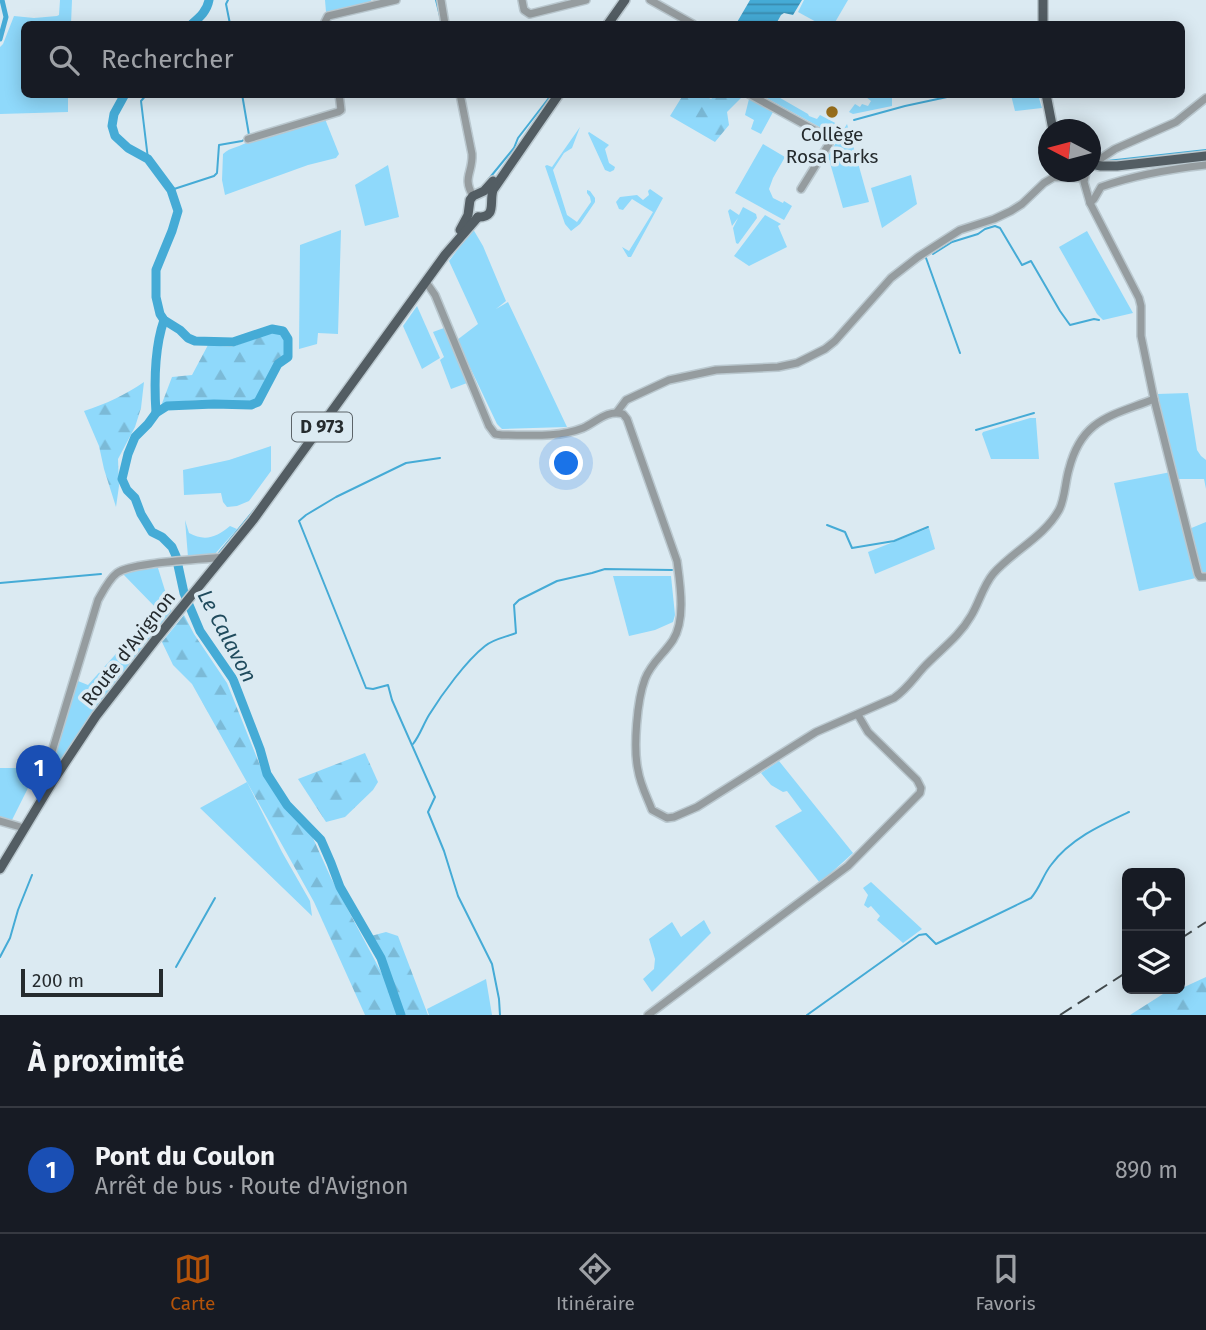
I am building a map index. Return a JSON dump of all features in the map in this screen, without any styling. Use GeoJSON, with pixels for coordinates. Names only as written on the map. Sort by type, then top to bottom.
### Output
{"type":"FeatureCollection","features":[{"type":"Feature","properties":{"kind":"main road"},"geometry":{"type":"LineString","coordinates":[[610,21],[625,0]]}},
{"type":"Feature","properties":{"kind":"main road"},"geometry":{"type":"LineString","coordinates":[[1043,21],[1044,0]]}},
{"type":"Feature","properties":{"kind":"main road"},"geometry":{"type":"LineString","coordinates":[[519,151],[468,202],[473,216],[484,217],[490,213],[492,190],[519,151],[555,98]]}},
{"type":"Feature","properties":{"kind":"main road"},"geometry":{"type":"LineString","coordinates":[[1046,98],[1051,119]]}},
{"type":"Feature","properties":{"kind":"main road"},"geometry":{"type":"LineString","coordinates":[[1101,167],[1206,156]]}},
{"type":"Feature","properties":{"kind":"main road"},"geometry":{"type":"LineString","coordinates":[[1101,172],[1189,158]]}},
{"type":"Feature","properties":{"kind":"main road"},"geometry":{"type":"LineString","coordinates":[[476,195],[486,195],[491,201]]}},
{"type":"Feature","properties":{"kind":"main road","name":"Route d'Avignon"},"geometry":{"type":"LineString","coordinates":[[0,869],[53,781],[104,706],[293,466],[445,255],[469,210]]}},
{"type":"Feature","properties":{"kind":"main road","name":"Route d'Avignon"},"geometry":{"type":"LineString","coordinates":[[445,255],[478,217]]}},
{"type":"Feature","properties":{"kind":"street"},"geometry":{"type":"LineString","coordinates":[[326,21],[328,16],[396,0]]}},
{"type":"Feature","properties":{"kind":"street"},"geometry":{"type":"LineString","coordinates":[[440,0],[444,21]]}},
{"type":"Feature","properties":{"kind":"street"},"geometry":{"type":"LineString","coordinates":[[522,0],[524,10],[530,14],[586,0]]}},
{"type":"Feature","properties":{"kind":"street"},"geometry":{"type":"LineString","coordinates":[[650,0],[688,21]]}},
{"type":"Feature","properties":{"kind":"street"},"geometry":{"type":"LineString","coordinates":[[248,139],[341,110],[340,98]]}},
{"type":"Feature","properties":{"kind":"street"},"geometry":{"type":"LineString","coordinates":[[461,98],[472,160],[467,179],[468,187],[476,195]]}},
{"type":"Feature","properties":{"kind":"street"},"geometry":{"type":"LineString","coordinates":[[756,98],[830,138],[801,189]]}},
{"type":"Feature","properties":{"kind":"street"},"geometry":{"type":"LineString","coordinates":[[1101,160],[1115,149],[1177,122],[1206,98]]}},
{"type":"Feature","properties":{"kind":"street"},"geometry":{"type":"LineString","coordinates":[[1090,203],[1101,187],[1109,184],[1147,174],[1206,165]]}},
{"type":"Feature","properties":{"kind":"street"},"geometry":{"type":"LineString","coordinates":[[617,412],[626,400],[669,380],[716,370],[778,367],[797,363],[825,349],[891,278],[918,257],[960,230],[1011,211],[1046,182]]}},
{"type":"Feature","properties":{"kind":"street"},"geometry":{"type":"LineString","coordinates":[[1085,182],[1090,203],[1139,298],[1141,336],[1154,399],[1198,574],[1200,577],[1206,577]]}},
{"type":"Feature","properties":{"kind":"street"},"geometry":{"type":"LineString","coordinates":[[426,282],[435,295],[489,426],[495,434],[502,436],[565,432],[585,427],[611,412],[623,414],[627,419],[677,561],[679,574],[680,620],[672,642],[645,677],[641,691],[635,752],[643,789],[652,810],[667,818],[697,807],[816,732],[858,715],[905,690],[923,668],[965,627],[992,575],[1060,509],[1075,450],[1091,427],[1107,417],[1154,399]]}},
{"type":"Feature","properties":{"kind":"street"},"geometry":{"type":"LineString","coordinates":[[420,291],[439,308]]}},
{"type":"Feature","properties":{"kind":"street"},"geometry":{"type":"LineString","coordinates":[[53,781],[47,776],[47,768],[98,600],[116,573],[134,566],[223,557]]}},
{"type":"Feature","properties":{"kind":"street"},"geometry":{"type":"LineString","coordinates":[[648,1015],[848,866],[920,793],[917,780],[868,732],[858,715]]}},
{"type":"Feature","properties":{"kind":"street"},"geometry":{"type":"LineString","coordinates":[[0,821],[24,828]]}},
{"type":"Feature","properties":{"kind":"green space"},"geometry":{"type":"Polygon","coordinates":[[[60,0],[72,0],[71,21],[21,21],[21,98],[68,98],[68,112],[0,114],[0,47],[14,16],[34,18],[59,15],[60,0]]]}},
{"type":"Feature","properties":{"kind":"green space"},"geometry":{"type":"Polygon","coordinates":[[[325,0],[371,0],[372,2],[326,12],[325,0]]]}},
{"type":"Feature","properties":{"kind":"green space"},"geometry":{"type":"Polygon","coordinates":[[[804,0],[848,0],[836,21],[814,21],[798,12],[804,0]]]}},
{"type":"Feature","properties":{"kind":"green space"},"geometry":{"type":"Polygon","coordinates":[[[681,98],[741,98],[727,112],[729,125],[715,142],[670,116],[681,98]]]}},
{"type":"Feature","properties":{"kind":"green space"},"geometry":{"type":"Polygon","coordinates":[[[766,98],[780,98],[809,116],[817,119],[820,115],[841,126],[836,136],[766,98]]]}},
{"type":"Feature","properties":{"kind":"green space"},"geometry":{"type":"Polygon","coordinates":[[[867,98],[892,98],[892,106],[853,114],[849,112],[855,104],[860,107],[862,104],[868,106],[871,101],[867,98]]]}},
{"type":"Feature","properties":{"kind":"green space"},"geometry":{"type":"Polygon","coordinates":[[[1012,98],[1039,98],[1042,108],[1015,111],[1012,98]]]}},
{"type":"Feature","properties":{"kind":"green space"},"geometry":{"type":"Polygon","coordinates":[[[749,99],[773,112],[761,134],[751,129],[754,120],[745,115],[749,99]]]}},
{"type":"Feature","properties":{"kind":"green space"},"geometry":{"type":"Polygon","coordinates":[[[325,119],[339,154],[336,158],[308,165],[225,195],[222,180],[223,154],[249,141],[325,119]]]}},
{"type":"Feature","properties":{"kind":"green space"},"geometry":{"type":"Polygon","coordinates":[[[847,124],[869,202],[843,208],[828,156],[847,124]]]}},
{"type":"Feature","properties":{"kind":"green space"},"geometry":{"type":"Polygon","coordinates":[[[580,127],[572,148],[564,153],[553,170],[567,215],[577,222],[591,202],[587,190],[595,198],[580,224],[571,231],[565,224],[545,166],[552,167],[580,127]]]}},
{"type":"Feature","properties":{"kind":"green space"},"geometry":{"type":"Polygon","coordinates":[[[589,132],[609,145],[605,149],[609,163],[615,167],[614,170],[605,170],[589,132]]]}},
{"type":"Feature","properties":{"kind":"green space"},"geometry":{"type":"Polygon","coordinates":[[[763,144],[785,157],[769,189],[773,198],[792,206],[784,220],[735,193],[763,144]]]}},
{"type":"Feature","properties":{"kind":"green space"},"geometry":{"type":"Polygon","coordinates":[[[388,165],[399,217],[365,226],[355,185],[388,165]]]}},
{"type":"Feature","properties":{"kind":"green space"},"geometry":{"type":"Polygon","coordinates":[[[911,175],[917,204],[882,228],[871,188],[911,175]]]}},
{"type":"Feature","properties":{"kind":"green space"},"geometry":{"type":"Polygon","coordinates":[[[650,189],[663,198],[631,257],[628,257],[622,247],[629,251],[653,212],[632,199],[623,210],[619,209],[616,202],[620,197],[637,195],[643,200],[649,195],[650,189]]]}},
{"type":"Feature","properties":{"kind":"green space"},"geometry":{"type":"Polygon","coordinates":[[[743,207],[756,214],[757,218],[738,244],[733,228],[738,218],[732,226],[728,211],[730,209],[739,215],[743,207]]]}},
{"type":"Feature","properties":{"kind":"green space"},"geometry":{"type":"Polygon","coordinates":[[[765,215],[781,224],[778,226],[787,247],[749,266],[734,256],[765,215]]]}},
{"type":"Feature","properties":{"kind":"green space"},"geometry":{"type":"Polygon","coordinates":[[[473,229],[506,301],[496,309],[508,302],[567,427],[502,429],[497,424],[457,340],[478,324],[449,261],[473,229]]]}},
{"type":"Feature","properties":{"kind":"green space"},"geometry":{"type":"Polygon","coordinates":[[[341,230],[338,334],[318,333],[317,344],[299,349],[300,245],[341,230]]]}},
{"type":"Feature","properties":{"kind":"green space"},"geometry":{"type":"Polygon","coordinates":[[[1087,231],[1133,313],[1103,320],[1059,247],[1087,231]]]}},
{"type":"Feature","properties":{"kind":"green space"},"geometry":{"type":"Polygon","coordinates":[[[417,306],[440,358],[422,369],[403,326],[417,306]]]}},
{"type":"Feature","properties":{"kind":"green space"},"geometry":{"type":"Polygon","coordinates":[[[444,328],[467,383],[451,389],[440,360],[444,357],[433,332],[444,328]]]}},
{"type":"Feature","properties":{"kind":"green space"},"geometry":{"type":"Polygon","coordinates":[[[272,332],[281,333],[286,340],[285,356],[275,362],[256,399],[242,403],[188,401],[161,406],[172,377],[192,375],[208,345],[232,347],[272,332]]]}},
{"type":"Feature","properties":{"kind":"green space"},"geometry":{"type":"Polygon","coordinates":[[[144,382],[141,408],[135,427],[118,459],[119,486],[116,507],[99,446],[84,411],[115,399],[144,382]]]}},
{"type":"Feature","properties":{"kind":"green space"},"geometry":{"type":"Polygon","coordinates":[[[1188,393],[1197,450],[1206,460],[1206,489],[1204,479],[1177,479],[1157,394],[1188,393]]]}},
{"type":"Feature","properties":{"kind":"green space"},"geometry":{"type":"Polygon","coordinates":[[[1036,418],[1039,459],[991,459],[983,432],[1036,418]]]}},
{"type":"Feature","properties":{"kind":"green space"},"geometry":{"type":"Polygon","coordinates":[[[271,446],[271,471],[249,501],[227,507],[221,493],[184,495],[183,470],[229,460],[271,446]]]}},
{"type":"Feature","properties":{"kind":"green space"},"geometry":{"type":"Polygon","coordinates":[[[1171,472],[1196,578],[1139,591],[1114,483],[1171,472]]]}},
{"type":"Feature","properties":{"kind":"green space"},"geometry":{"type":"Polygon","coordinates":[[[185,520],[189,533],[200,537],[216,535],[230,526],[237,529],[214,555],[188,557],[185,520]]]}},
{"type":"Feature","properties":{"kind":"green space"},"geometry":{"type":"Polygon","coordinates":[[[1206,522],[1206,573],[1199,571],[1189,529],[1206,522]]]}},
{"type":"Feature","properties":{"kind":"green space"},"geometry":{"type":"Polygon","coordinates":[[[929,528],[935,549],[875,574],[868,552],[929,528]]]}},
{"type":"Feature","properties":{"kind":"green space"},"geometry":{"type":"Polygon","coordinates":[[[158,568],[172,613],[84,726],[55,769],[52,766],[78,681],[88,685],[123,646],[139,634],[158,610],[123,574],[138,569],[158,568]]]}},
{"type":"Feature","properties":{"kind":"green space"},"geometry":{"type":"Polygon","coordinates":[[[613,576],[671,576],[675,615],[673,622],[655,630],[629,636],[613,576]]]}},
{"type":"Feature","properties":{"kind":"green space"},"geometry":{"type":"Polygon","coordinates":[[[184,615],[227,683],[272,789],[312,836],[331,878],[387,983],[398,1015],[365,1015],[314,902],[192,684],[173,665],[162,642],[184,615]]]}},
{"type":"Feature","properties":{"kind":"green space"},"geometry":{"type":"Polygon","coordinates":[[[365,753],[378,782],[345,817],[326,822],[298,779],[365,753]]]}},
{"type":"Feature","properties":{"kind":"green space"},"geometry":{"type":"Polygon","coordinates":[[[779,761],[853,853],[820,883],[775,826],[802,811],[787,791],[783,792],[771,785],[761,773],[779,761]]]}},
{"type":"Feature","properties":{"kind":"green space"},"geometry":{"type":"Polygon","coordinates":[[[0,768],[38,768],[12,820],[0,818],[0,768]]]}},
{"type":"Feature","properties":{"kind":"green space"},"geometry":{"type":"Polygon","coordinates":[[[247,782],[310,901],[312,916],[200,808],[247,782]]]}},
{"type":"Feature","properties":{"kind":"green space"},"geometry":{"type":"Polygon","coordinates":[[[871,882],[922,929],[903,943],[877,920],[880,916],[871,906],[868,908],[864,905],[868,895],[863,888],[871,882]]]}},
{"type":"Feature","properties":{"kind":"green space"},"geometry":{"type":"Polygon","coordinates":[[[704,920],[711,933],[652,992],[643,979],[654,969],[655,959],[649,939],[672,922],[681,937],[704,920]]]}},
{"type":"Feature","properties":{"kind":"green space"},"geometry":{"type":"Polygon","coordinates":[[[386,932],[398,936],[428,1015],[405,1015],[383,956],[371,936],[386,932]]]}},
{"type":"Feature","properties":{"kind":"green space"},"geometry":{"type":"Polygon","coordinates":[[[1206,977],[1206,1015],[1130,1015],[1163,994],[1185,994],[1185,987],[1206,977]]]}},
{"type":"Feature","properties":{"kind":"green space"},"geometry":{"type":"Polygon","coordinates":[[[486,979],[492,1015],[429,1015],[427,1009],[486,979]]]}},
{"type":"Feature","properties":{"kind":"shaded area"},"geometry":{"type":"Polygon","coordinates":[[[750,0],[802,0],[793,15],[784,13],[778,21],[738,21],[750,0]]]}},
{"type":"Feature","properties":{"kind":"waterway"},"geometry":{"type":"LineString","coordinates":[[0,39],[6,17],[2,0]]}},
{"type":"Feature","properties":{"kind":"waterway","name":"Le Calavon"},"geometry":{"type":"LineString","coordinates":[[195,21],[205,11],[209,0]]}},
{"type":"Feature","properties":{"kind":"waterway"},"geometry":{"type":"LineString","coordinates":[[228,0],[226,4],[229,21]]}},
{"type":"Feature","properties":{"kind":"waterway"},"geometry":{"type":"LineString","coordinates":[[436,0],[441,20]]}},
{"type":"Feature","properties":{"kind":"waterway","name":"Le Calavon"},"geometry":{"type":"LineString","coordinates":[[123,98],[114,114],[112,126],[115,136],[128,148],[148,159],[171,190],[178,211],[156,270],[156,297],[160,314],[164,320],[195,341],[233,342],[272,329],[283,331],[288,339],[288,357],[278,364],[258,402],[251,405],[167,406],[156,413],[135,437],[122,479],[152,532],[172,547],[184,593],[200,631],[233,679],[267,774],[287,805],[321,840],[340,887],[381,958],[401,1015]]}},
{"type":"Feature","properties":{"kind":"waterway"},"geometry":{"type":"LineString","coordinates":[[144,98],[141,101],[148,159]]}},
{"type":"Feature","properties":{"kind":"waterway"},"geometry":{"type":"LineString","coordinates":[[243,98],[249,135]]}},
{"type":"Feature","properties":{"kind":"waterway"},"geometry":{"type":"LineString","coordinates":[[483,186],[549,98]]}},
{"type":"Feature","properties":{"kind":"waterway"},"geometry":{"type":"LineString","coordinates":[[854,120],[942,98]]}},
{"type":"Feature","properties":{"kind":"waterway"},"geometry":{"type":"LineString","coordinates":[[171,190],[214,176],[217,173],[219,145],[245,139]]}},
{"type":"Feature","properties":{"kind":"waterway"},"geometry":{"type":"LineString","coordinates":[[1107,161],[1206,150]]}},
{"type":"Feature","properties":{"kind":"waterway"},"geometry":{"type":"LineString","coordinates":[[933,254],[952,242],[995,226],[1000,228],[1022,265],[1031,261],[1070,325],[1099,320]]}},
{"type":"Feature","properties":{"kind":"waterway"},"geometry":{"type":"LineString","coordinates":[[926,258],[960,353]]}},
{"type":"Feature","properties":{"kind":"waterway"},"geometry":{"type":"LineString","coordinates":[[156,413],[155,366],[164,320]]}},
{"type":"Feature","properties":{"kind":"waterway"},"geometry":{"type":"LineString","coordinates":[[976,430],[1034,413]]}},
{"type":"Feature","properties":{"kind":"waterway"},"geometry":{"type":"LineString","coordinates":[[300,447],[311,432]]}},
{"type":"Feature","properties":{"kind":"waterway"},"geometry":{"type":"LineString","coordinates":[[440,458],[406,463],[336,497],[299,521],[366,688],[388,685],[392,700],[435,797],[428,812],[458,896],[492,964],[500,1015]]}},
{"type":"Feature","properties":{"kind":"waterway"},"geometry":{"type":"LineString","coordinates":[[219,553],[260,503]]}},
{"type":"Feature","properties":{"kind":"waterway"},"geometry":{"type":"LineString","coordinates":[[827,525],[845,532],[852,548],[894,541],[928,527]]}},
{"type":"Feature","properties":{"kind":"waterway"},"geometry":{"type":"LineString","coordinates":[[413,744],[441,697],[470,660],[488,644],[516,633],[514,605],[519,600],[557,581],[605,569],[672,570]]}},
{"type":"Feature","properties":{"kind":"waterway"},"geometry":{"type":"LineString","coordinates":[[0,583],[101,574]]}},
{"type":"Feature","properties":{"kind":"waterway"},"geometry":{"type":"LineString","coordinates":[[807,1015],[919,935],[926,934],[936,944],[1031,898],[1051,865],[1067,848],[1097,828],[1129,812]]}},
{"type":"Feature","properties":{"kind":"waterway"},"geometry":{"type":"LineString","coordinates":[[0,957],[10,938],[32,875]]}},
{"type":"Feature","properties":{"kind":"waterway"},"geometry":{"type":"LineString","coordinates":[[176,967],[215,898]]}},
{"type":"Feature","properties":{"kind":"railway"},"geometry":{"type":"LineString","coordinates":[[1185,936],[1206,922]]}},
{"type":"Feature","properties":{"kind":"railway"},"geometry":{"type":"LineString","coordinates":[[1060,1015],[1122,975]]}},
{"type":"Feature","properties":{"kind":"place","name":"Collège Rosa Parks"},"geometry":{"type":"Point","coordinates":[832,112]}},
{"type":"Feature","properties":{"kind":"place","name":"Pont du Coulon"},"geometry":{"type":"Point","coordinates":[39,803]}}]}
